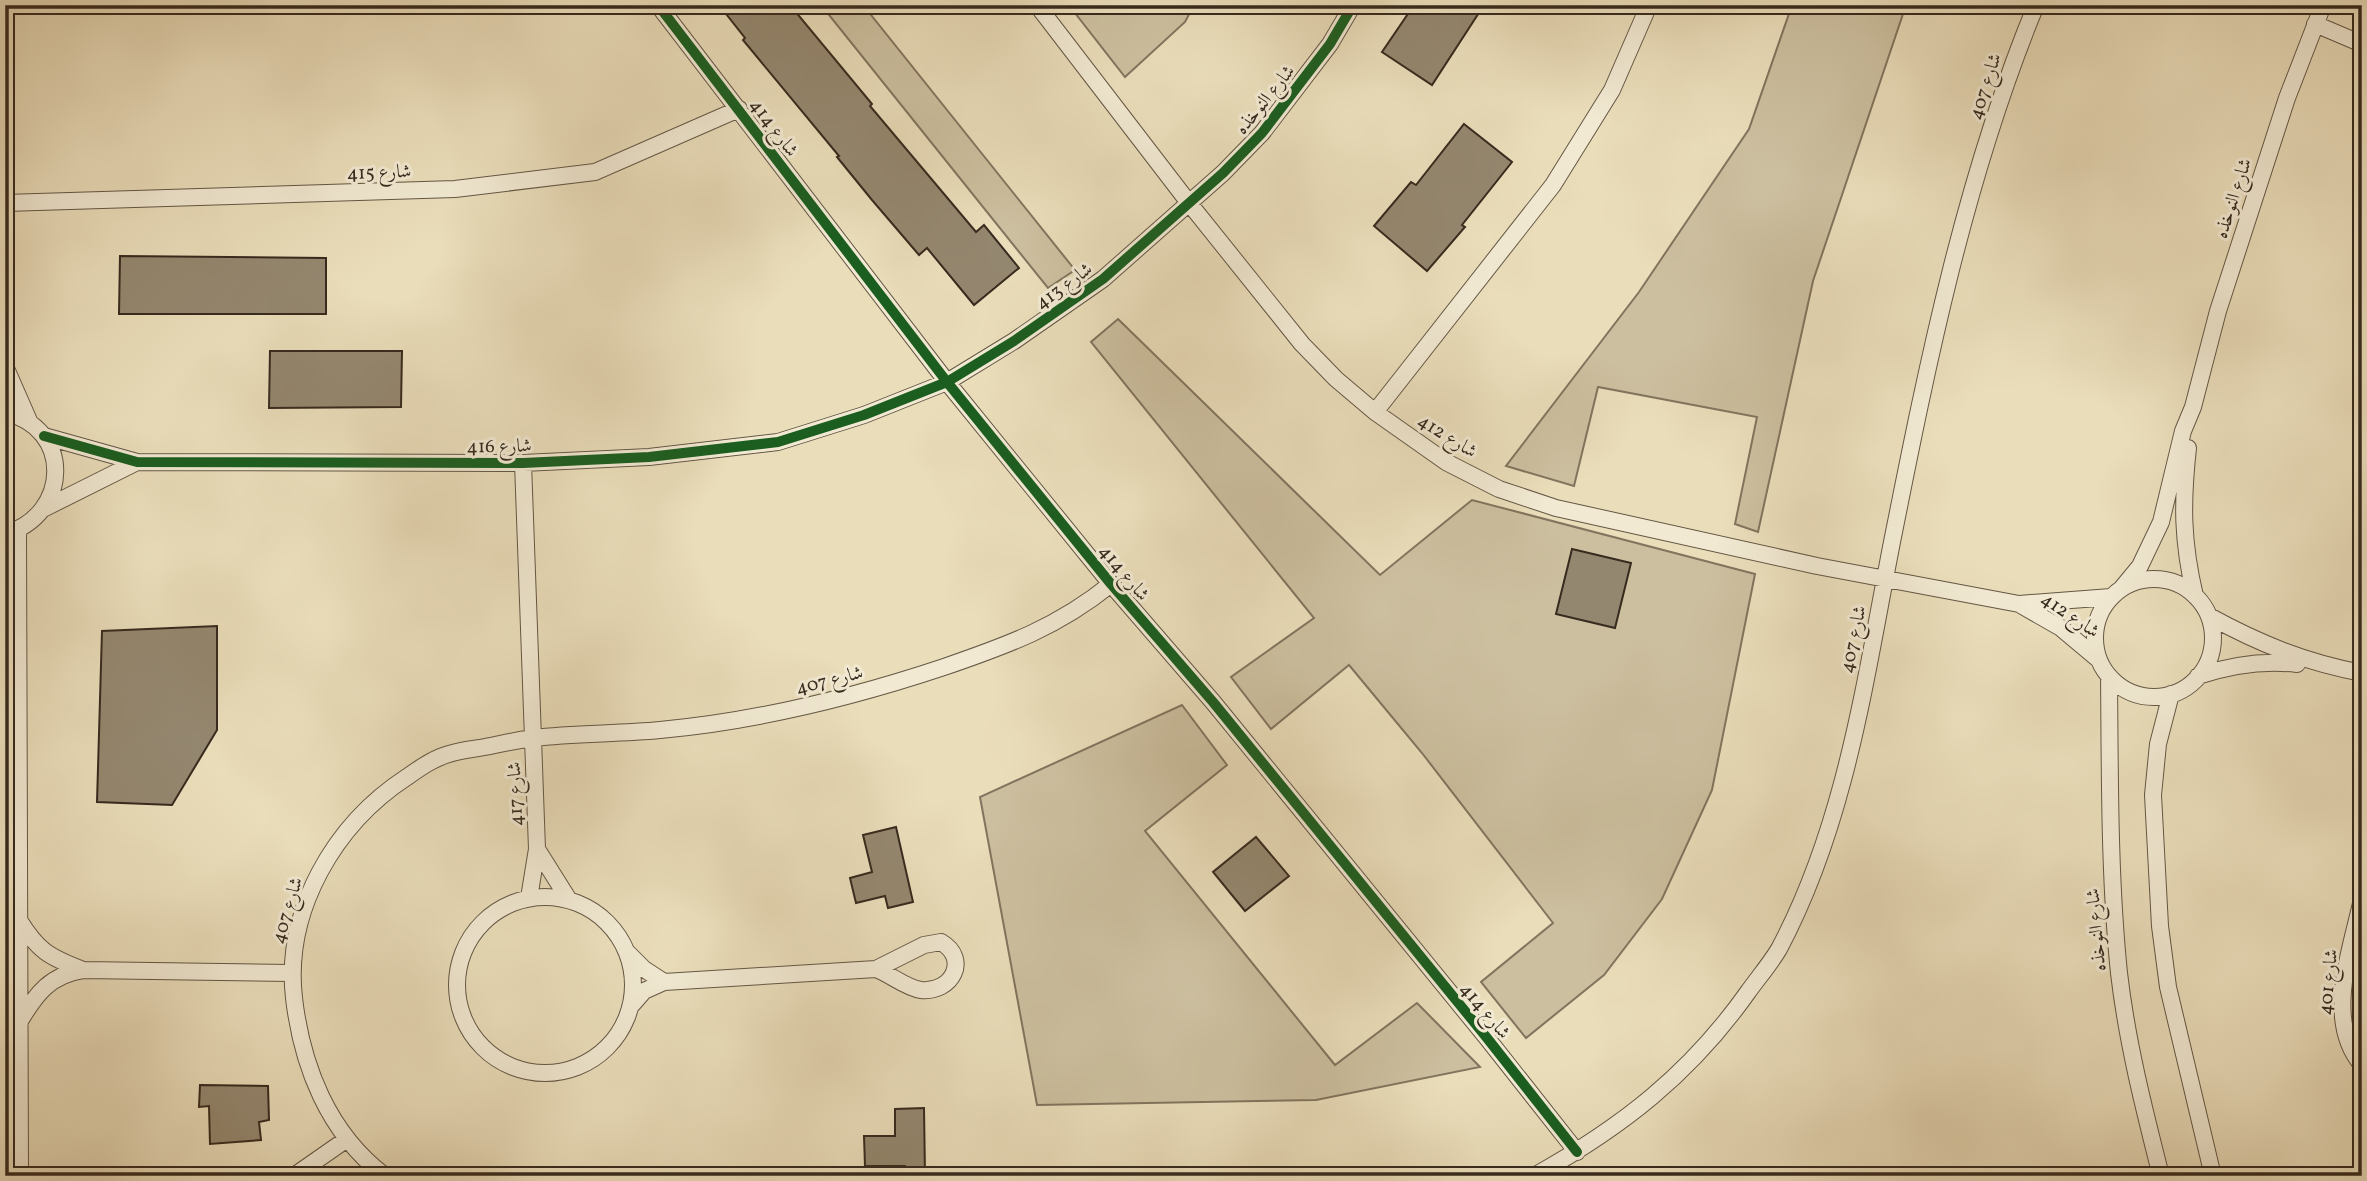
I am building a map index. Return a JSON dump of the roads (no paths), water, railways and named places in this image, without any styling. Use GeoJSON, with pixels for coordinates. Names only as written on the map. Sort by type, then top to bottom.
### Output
{"type":"FeatureCollection","features":[{"type":"Feature","properties":{"kind":"street","name":"شارع 414"},"geometry":{"type":"LineString","coordinates":[[658,5],[947,382],[1111,584],[1213,702],[1577,1152]]}},
{"type":"Feature","properties":{"kind":"street","name":"شارع 412"},"geometry":{"type":"LineString","coordinates":[[1037,5],[1189,203],[1302,344],[1336,379],[1375,412],[1447,462],[1499,489],[1556,508],[1885,579],[2019,604],[2116,593]]}},
{"type":"Feature","properties":{"kind":"street","name":"شارع النوخذه"},"geometry":{"type":"LineString","coordinates":[[1189,203],[1262,133],[1330,44],[1353,5]]}},
{"type":"Feature","properties":{"kind":"street"},"geometry":{"type":"LineString","coordinates":[[1375,412],[1553,185],[1612,90],[1649,5]]}},
{"type":"Feature","properties":{"kind":"street","name":"شارع 407"},"geometry":{"type":"LineString","coordinates":[[1534,1176],[1577,1152],[1620,1123],[1694,1060],[1724,1026],[1777,952],[1813,878],[1835,813],[1930,351],[1971,195],[2015,56],[2036,5]]}},
{"type":"Feature","properties":{"kind":"street","name":"شارع النوخذه"},"geometry":{"type":"LineString","coordinates":[[2116,593],[2140,566],[2161,522],[2183,431],[2193,407],[2218,311],[2287,98],[2323,5]]}},
{"type":"Feature","properties":{"kind":"street"},"geometry":{"type":"LineString","coordinates":[[2315,24],[2362,44]]}},
{"type":"Feature","properties":{"kind":"street","name":"شارع 415"},"geometry":{"type":"LineString","coordinates":[[5,203],[454,189],[595,172],[740,109]]}},
{"type":"Feature","properties":{"kind":"street","name":"شارع 413"},"geometry":{"type":"LineString","coordinates":[[947,382],[1014,341],[1103,279],[1189,203]]}},
{"type":"Feature","properties":{"kind":"street"},"geometry":{"type":"LineString","coordinates":[[5,366],[30,423]]}},
{"type":"Feature","properties":{"kind":"street","name":"شارع 416"},"geometry":{"type":"LineString","coordinates":[[44,436],[137,461],[523,463],[649,457],[778,442],[864,415],[947,382]]}},
{"type":"Feature","properties":{"kind":"street","name":"شارع النوخذه"},"geometry":{"type":"LineString","coordinates":[[2193,407],[2183,507],[2187,562],[2195,596]]}},
{"type":"Feature","properties":{"kind":"street"},"geometry":{"type":"LineString","coordinates":[[5,413],[16,415],[30,423],[44,436],[53,453],[56,472],[53,491],[45,508]]}},
{"type":"Feature","properties":{"kind":"street","name":"شارع 416"},"geometry":{"type":"LineString","coordinates":[[12,532],[33,521],[45,508],[137,461]]}},
{"type":"Feature","properties":{"kind":"street"},"geometry":{"type":"LineString","coordinates":[[523,463],[533,738]]}},
{"type":"Feature","properties":{"kind":"street"},"geometry":{"type":"LineString","coordinates":[[12,532],[19,920],[20,1176]]}},
{"type":"Feature","properties":{"kind":"street"},"geometry":{"type":"LineString","coordinates":[[2154,579],[2176,583],[2195,596],[2209,616],[2212,648],[2207,662],[2191,684],[2171,694],[2144,696],[2119,685],[2109,676],[2098,659],[2095,633],[2103,608],[2116,593],[2132,583],[2154,579]]}},
{"type":"Feature","properties":{"kind":"street","name":"شارع 407"},"geometry":{"type":"LineString","coordinates":[[385,1176],[346,1139],[324,1105],[307,1066],[297,1023],[291,973],[296,938],[313,885],[340,839],[362,813],[390,788],[422,766],[449,754],[533,738],[733,722],[881,688],[988,652],[1040,630],[1069,615],[1111,584]]}},
{"type":"Feature","properties":{"kind":"street","name":"شارع 412"},"geometry":{"type":"LineString","coordinates":[[2019,604],[2061,628],[2098,659]]}},
{"type":"Feature","properties":{"kind":"street"},"geometry":{"type":"LineString","coordinates":[[2209,616],[2279,651],[2331,667],[2362,673]]}},
{"type":"Feature","properties":{"kind":"street"},"geometry":{"type":"LineString","coordinates":[[2198,676],[2243,664],[2266,662],[2331,667]]}},
{"type":"Feature","properties":{"kind":"street","name":"شارع النوخذه"},"geometry":{"type":"LineString","coordinates":[[2109,676],[2112,886],[2120,975],[2138,1085],[2161,1176]]}},
{"type":"Feature","properties":{"kind":"street"},"geometry":{"type":"LineString","coordinates":[[2171,694],[2158,744],[2153,795],[2160,926],[2168,987],[2213,1176]]}},
{"type":"Feature","properties":{"kind":"street","name":"شارع 417"},"geometry":{"type":"LineString","coordinates":[[529,898],[537,849],[533,738]]}},
{"type":"Feature","properties":{"kind":"street","name":"شارع 417"},"geometry":{"type":"LineString","coordinates":[[537,849],[569,900]]}},
{"type":"Feature","properties":{"kind":"street"},"geometry":{"type":"LineString","coordinates":[[664,982],[644,969],[626,951],[612,928],[593,911],[569,900],[529,898],[514,902],[487,918],[472,936],[461,957],[457,980],[458,1003],[467,1025],[480,1044],[504,1063],[519,1069],[550,1073],[566,1070],[594,1057],[620,1029],[630,1007],[644,991],[664,982],[876,969],[924,945],[941,942],[948,946],[956,962],[956,971],[950,981],[936,988],[922,990],[907,986],[892,975],[876,969]]}},
{"type":"Feature","properties":{"kind":"street","name":"شارع 401"},"geometry":{"type":"LineString","coordinates":[[2362,900],[2342,1011],[2345,1034],[2362,1065]]}},
{"type":"Feature","properties":{"kind":"street","name":"شارع 407"},"geometry":{"type":"LineString","coordinates":[[19,920],[42,950],[54,959],[83,970]]}},
{"type":"Feature","properties":{"kind":"street"},"geometry":{"type":"LineString","coordinates":[[626,951],[631,969],[630,1007]]}},
{"type":"Feature","properties":{"kind":"street","name":"شارع 407"},"geometry":{"type":"LineString","coordinates":[[19,1023],[35,996],[46,984],[69,972],[291,973]]}},
{"type":"Feature","properties":{"kind":"street"},"geometry":{"type":"LineString","coordinates":[[294,1176],[346,1139]]}}]}
